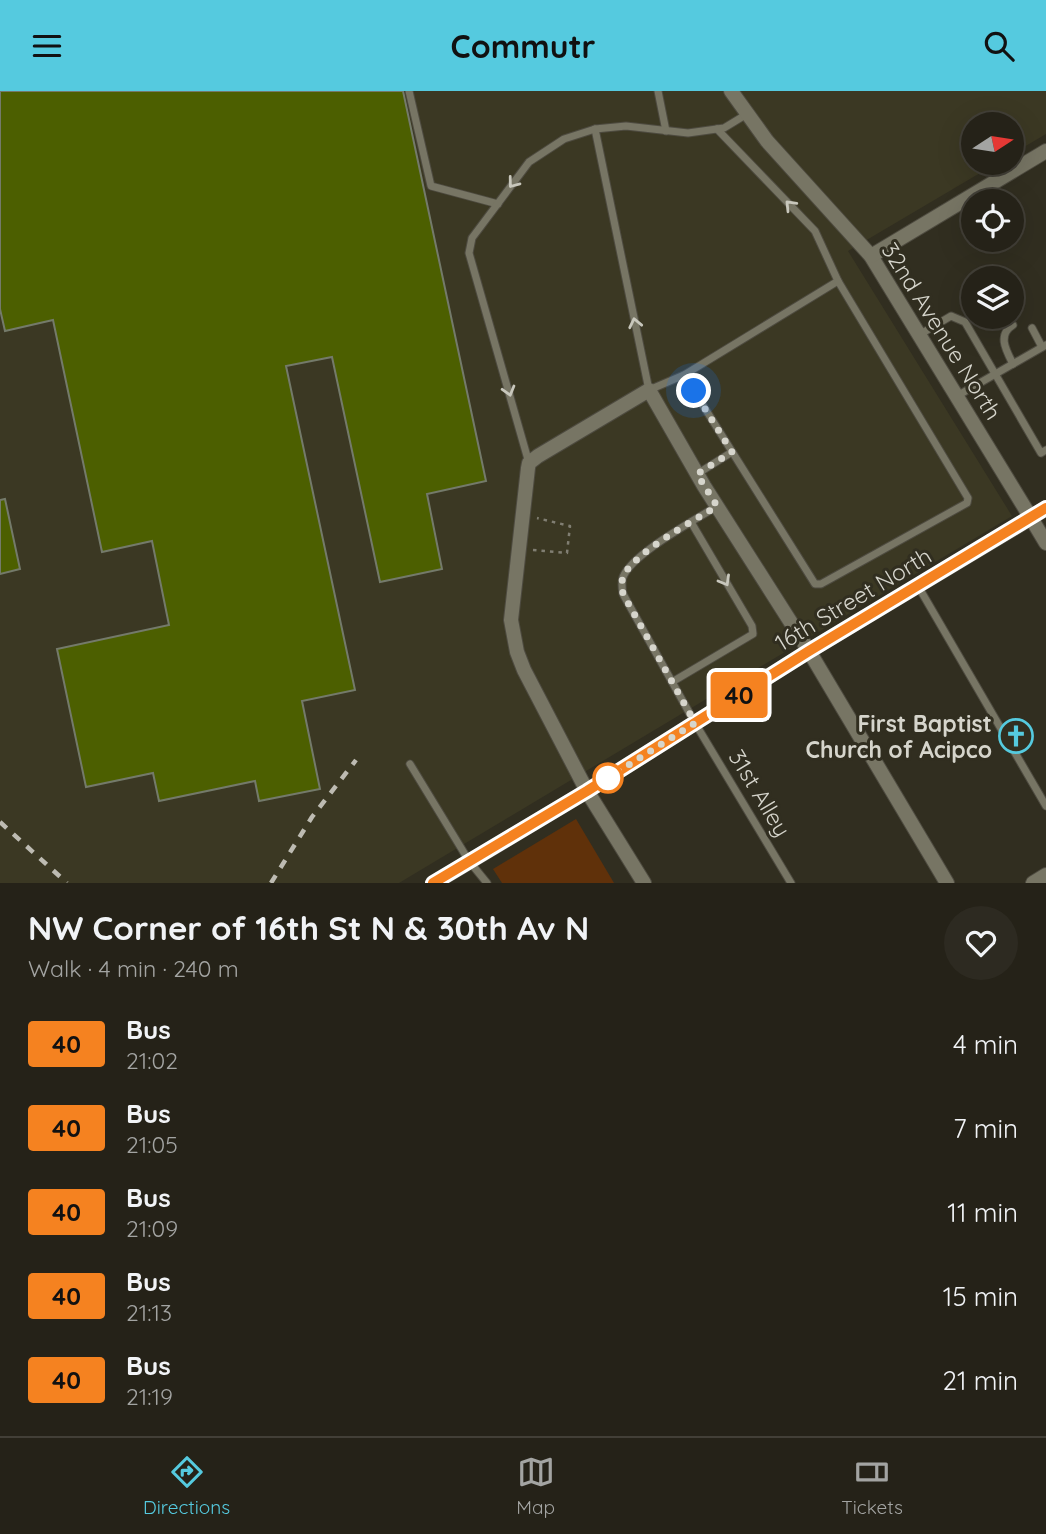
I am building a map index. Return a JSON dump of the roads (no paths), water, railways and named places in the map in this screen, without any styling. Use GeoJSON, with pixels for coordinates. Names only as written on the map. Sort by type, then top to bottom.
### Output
{"type":"FeatureCollection","features":[{"type":"Feature","properties":{"kind":"street","name":"32nd Avenue North"},"geometry":{"type":"LineString","coordinates":[[731,91],[766,141],[871,256],[1046,543]]}},
{"type":"Feature","properties":{"kind":"street"},"geometry":{"type":"LineString","coordinates":[[871,256],[1046,151]]}},
{"type":"Feature","properties":{"kind":"street"},"geometry":{"type":"LineString","coordinates":[[644,883],[587,791],[524,670],[517,652],[511,620],[529,463],[649,390],[697,474],[809,651],[947,883]]}},
{"type":"Feature","properties":{"kind":"street","name":"16th Street North"},"geometry":{"type":"LineString","coordinates":[[433,883],[1046,508]]}},
{"type":"Feature","properties":{"kind":"street"},"geometry":{"type":"LineString","coordinates":[[1033,883],[1046,875]]}},
{"type":"Feature","properties":{"kind":"lane"},"geometry":{"type":"LineString","coordinates":[[410,91],[431,186],[498,204]]}},
{"type":"Feature","properties":{"kind":"lane"},"geometry":{"type":"LineString","coordinates":[[658,91],[666,131]]}},
{"type":"Feature","properties":{"kind":"lane"},"geometry":{"type":"LineString","coordinates":[[529,463],[469,253],[472,238],[529,162],[564,139],[595,129],[626,126],[688,133],[724,128],[747,114]]}},
{"type":"Feature","properties":{"kind":"lane"},"geometry":{"type":"LineString","coordinates":[[595,129],[649,390],[684,375],[838,281]]}},
{"type":"Feature","properties":{"kind":"lane"},"geometry":{"type":"LineString","coordinates":[[684,375],[817,585],[967,503],[968,498],[838,281],[815,231],[717,129]]}},
{"type":"Feature","properties":{"kind":"lane"},"geometry":{"type":"LineString","coordinates":[[919,335],[951,316],[965,322],[1041,453],[1046,450]]}},
{"type":"Feature","properties":{"kind":"lane"},"geometry":{"type":"LineString","coordinates":[[956,396],[1044,346],[1032,328]]}},
{"type":"Feature","properties":{"kind":"lane"},"geometry":{"type":"LineString","coordinates":[[1006,329],[1003,338],[1005,349],[1013,364]]}},
{"type":"Feature","properties":{"kind":"lane"},"geometry":{"type":"LineString","coordinates":[[697,474],[732,452]]}},
{"type":"Feature","properties":{"kind":"lane"},"geometry":{"type":"LineString","coordinates":[[672,682],[752,634],[752,626],[691,523],[717,506]]}},
{"type":"Feature","properties":{"kind":"lane","name":"31st Alley"},"geometry":{"type":"LineString","coordinates":[[691,523],[666,537],[629,567],[621,582],[623,594],[695,723],[791,883]]}},
{"type":"Feature","properties":{"kind":"lane"},"geometry":{"type":"LineString","coordinates":[[917,586],[1046,806]]}},
{"type":"Feature","properties":{"kind":"lane"},"geometry":{"type":"LineString","coordinates":[[410,764],[469,861],[487,883]]}},
{"type":"Feature","properties":{"kind":"railway"},"geometry":{"type":"LineString","coordinates":[[271,883],[312,817],[356,760]]}},
{"type":"Feature","properties":{"kind":"railway"},"geometry":{"type":"LineString","coordinates":[[0,822],[67,883]]}},
{"type":"Feature","properties":{"kind":"place","name":"First Baptist Church of Acipco"},"geometry":{"type":"Point","coordinates":[1016,736]}}]}
